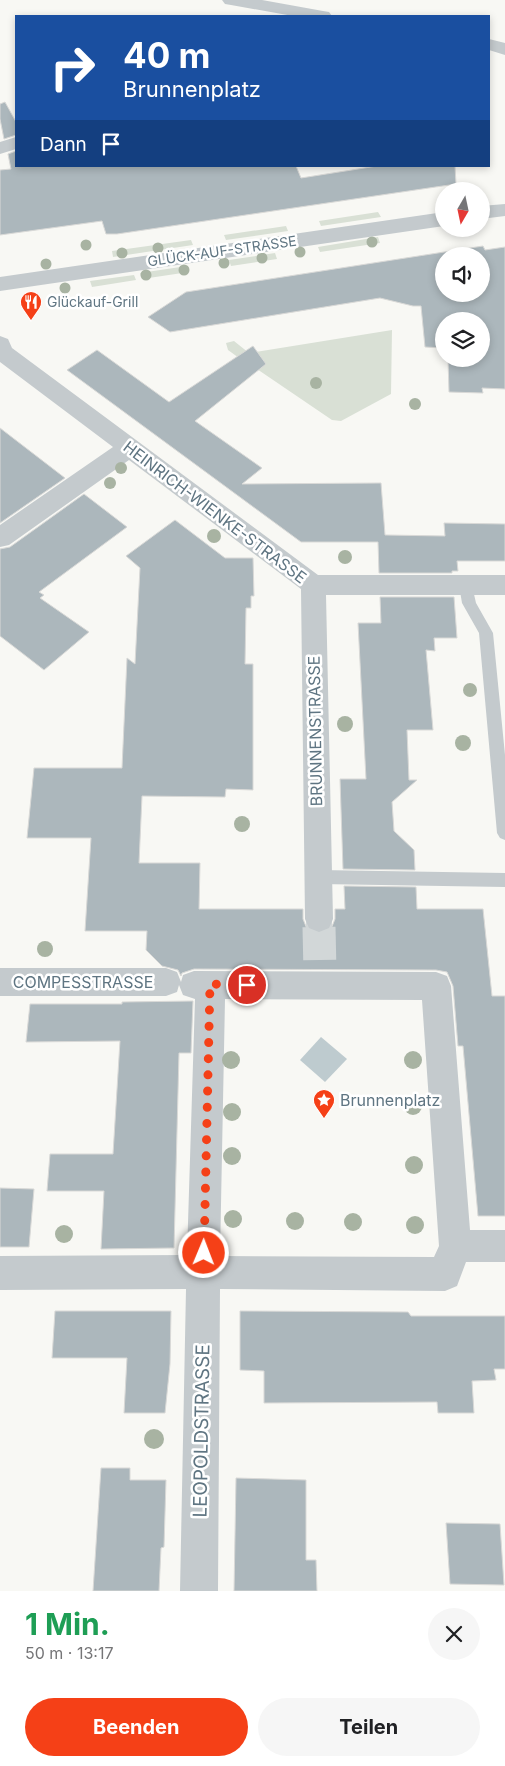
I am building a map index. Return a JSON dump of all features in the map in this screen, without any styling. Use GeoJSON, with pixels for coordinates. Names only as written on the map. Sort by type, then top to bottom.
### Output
{"type":"FeatureCollection","features":[{"type":"Feature","properties":{"kind":"street"},"geometry":{"type":"LineString","coordinates":[[231,0],[317,15]]}},
{"type":"Feature","properties":{"kind":"street"},"geometry":{"type":"LineString","coordinates":[[490,45],[505,48]]}},
{"type":"Feature","properties":{"kind":"street"},"geometry":{"type":"LineString","coordinates":[[0,148],[15,143]]}},
{"type":"Feature","properties":{"kind":"street"},"geometry":{"type":"LineString","coordinates":[[490,212],[505,210]]}},
{"type":"Feature","properties":{"kind":"street","name":"GLÜCK-AUF-STRASSE"},"geometry":{"type":"LineString","coordinates":[[0,284],[435,220]]}},
{"type":"Feature","properties":{"kind":"street","name":"HEINRICH-WIENKE-STRASSE"},"geometry":{"type":"LineString","coordinates":[[0,344],[2,352],[312,585],[505,585]]}},
{"type":"Feature","properties":{"kind":"street"},"geometry":{"type":"LineString","coordinates":[[0,538],[129,448]]}},
{"type":"Feature","properties":{"kind":"street","name":"BRUNNENSTRASSE"},"geometry":{"type":"LineString","coordinates":[[312,585],[319,919]]}},
{"type":"Feature","properties":{"kind":"street"},"geometry":{"type":"LineString","coordinates":[[0,1273],[446,1274],[455,1246],[436,986],[320,979],[190,984],[203,1272]]}},
{"type":"Feature","properties":{"kind":"street","name":"COMPESSTRASSE"},"geometry":{"type":"LineString","coordinates":[[0,982],[190,984]]}},
{"type":"Feature","properties":{"kind":"street"},"geometry":{"type":"LineString","coordinates":[[455,1246],[505,1246]]}},
{"type":"Feature","properties":{"kind":"street","name":"LEOPOLDSTRASSE"},"geometry":{"type":"LineString","coordinates":[[199,1591],[203,1272]]}},
{"type":"Feature","properties":{"kind":"lane"},"geometry":{"type":"LineString","coordinates":[[466,585],[470,603],[486,633],[505,833]]}},
{"type":"Feature","properties":{"kind":"lane"},"geometry":{"type":"LineString","coordinates":[[319,877],[505,880]]}},
{"type":"Feature","properties":{"kind":"shaded area"},"geometry":{"type":"Polygon","coordinates":[[[378,212],[381,217],[321,226],[319,221],[378,212]]]}},
{"type":"Feature","properties":{"kind":"shaded area"},"geometry":{"type":"Polygon","coordinates":[[[286,226],[288,231],[226,240],[224,235],[286,226]]]}},
{"type":"Feature","properties":{"kind":"shaded area"},"geometry":{"type":"Polygon","coordinates":[[[378,237],[380,243],[320,252],[318,247],[378,237]]]}},
{"type":"Feature","properties":{"kind":"shaded area"},"geometry":{"type":"Polygon","coordinates":[[[191,240],[193,245],[113,257],[112,251],[191,240]]]}},
{"type":"Feature","properties":{"kind":"shaded area"},"geometry":{"type":"Polygon","coordinates":[[[275,253],[277,259],[231,266],[229,260],[275,253]]]}},
{"type":"Feature","properties":{"kind":"shaded area"},"geometry":{"type":"Polygon","coordinates":[[[187,266],[189,272],[142,279],[140,273],[187,266]]]}},
{"type":"Feature","properties":{"kind":"shaded area"},"geometry":{"type":"Polygon","coordinates":[[[134,275],[136,280],[92,287],[90,281],[134,275]]]}},
{"type":"Feature","properties":{"kind":"shaded area"},"geometry":{"type":"Polygon","coordinates":[[[392,330],[391,394],[341,421],[332,420],[250,366],[228,350],[226,343],[234,341],[249,353],[392,330]]]}},
{"type":"Feature","properties":{"kind":"shaded area","name":"Brunnenplatz"},"geometry":{"type":"Polygon","coordinates":[[[321,1037],[347,1059],[325,1082],[300,1060],[321,1037]]]}},
{"type":"Feature","properties":{"kind":"building"},"geometry":{"type":"Polygon","coordinates":[[[5,102],[15,120],[15,135],[4,139],[0,119],[0,104],[5,102]]]}},
{"type":"Feature","properties":{"kind":"building"},"geometry":{"type":"Polygon","coordinates":[[[15,151],[15,167],[296,167],[301,178],[371,167],[455,167],[456,182],[435,182],[435,187],[117,234],[106,234],[102,221],[0,235],[0,170],[11,169],[8,154],[15,151]]]}},
{"type":"Feature","properties":{"kind":"building"},"geometry":{"type":"Polygon","coordinates":[[[505,247],[505,389],[482,388],[483,393],[449,392],[448,367],[490,367],[490,312],[435,312],[435,348],[425,347],[421,306],[413,306],[380,298],[170,332],[148,317],[186,292],[435,253],[435,302],[490,302],[490,249],[505,247]]]}},
{"type":"Feature","properties":{"kind":"building"},"geometry":{"type":"Polygon","coordinates":[[[253,346],[266,364],[195,421],[262,468],[242,484],[381,483],[385,535],[445,536],[444,523],[505,524],[505,561],[457,561],[458,571],[452,571],[452,573],[379,573],[378,542],[301,542],[67,370],[97,350],[169,402],[253,346]]]}},
{"type":"Feature","properties":{"kind":"building"},"geometry":{"type":"Polygon","coordinates":[[[0,428],[65,478],[0,523],[0,428]]]}},
{"type":"Feature","properties":{"kind":"building"},"geometry":{"type":"Polygon","coordinates":[[[84,494],[127,527],[39,592],[44,595],[40,598],[89,632],[44,670],[0,636],[0,549],[10,547],[84,494]]]}},
{"type":"Feature","properties":{"kind":"building"},"geometry":{"type":"Polygon","coordinates":[[[175,520],[225,558],[253,558],[254,596],[251,596],[251,608],[246,608],[245,664],[253,664],[253,790],[226,789],[225,797],[142,796],[139,863],[200,863],[199,909],[303,909],[303,919],[307,929],[318,934],[331,929],[335,919],[335,909],[345,909],[344,886],[416,887],[417,909],[483,909],[492,996],[505,996],[505,1216],[478,1216],[463,1046],[458,1046],[453,986],[447,972],[436,970],[194,969],[182,973],[181,976],[178,970],[162,966],[146,950],[147,931],[85,931],[91,838],[27,838],[34,768],[122,768],[127,658],[135,664],[140,568],[126,556],[175,520]]]}},
{"type":"Feature","properties":{"kind":"building"},"geometry":{"type":"Polygon","coordinates":[[[380,597],[454,597],[457,638],[434,638],[435,651],[426,650],[433,730],[407,730],[409,780],[417,780],[392,802],[394,831],[414,850],[415,870],[343,869],[340,779],[366,779],[358,623],[381,623],[380,597]]]}},
{"type":"Feature","properties":{"kind":"building"},"geometry":{"type":"Polygon","coordinates":[[[193,1001],[191,1053],[179,1053],[174,1248],[101,1249],[104,1191],[47,1191],[50,1154],[113,1154],[120,1041],[26,1042],[30,1004],[122,1004],[122,1002],[193,1001]]]}},
{"type":"Feature","properties":{"kind":"building"},"geometry":{"type":"Polygon","coordinates":[[[0,1188],[34,1189],[29,1247],[0,1247],[0,1188]]]}},
{"type":"Feature","properties":{"kind":"building"},"geometry":{"type":"Polygon","coordinates":[[[55,1311],[171,1311],[170,1364],[165,1413],[124,1413],[127,1358],[52,1358],[55,1311]]]}},
{"type":"Feature","properties":{"kind":"building"},"geometry":{"type":"Polygon","coordinates":[[[240,1311],[408,1312],[411,1316],[505,1316],[505,1369],[494,1369],[496,1380],[472,1381],[474,1413],[438,1413],[437,1402],[264,1403],[264,1371],[240,1370],[240,1311]]]}},
{"type":"Feature","properties":{"kind":"building"},"geometry":{"type":"Polygon","coordinates":[[[101,1468],[130,1468],[130,1480],[166,1480],[164,1547],[161,1548],[159,1591],[93,1591],[101,1468]]]}},
{"type":"Feature","properties":{"kind":"building"},"geometry":{"type":"Polygon","coordinates":[[[236,1478],[306,1480],[306,1560],[316,1560],[317,1591],[234,1591],[236,1478]]]}},
{"type":"Feature","properties":{"kind":"building"},"geometry":{"type":"Polygon","coordinates":[[[446,1523],[500,1524],[504,1585],[450,1584],[446,1523]]]}},
{"type":"Feature","properties":{"kind":"tunnel"},"geometry":{"type":"LineString","coordinates":[[319,919],[319,927]]}},
{"type":"Feature","properties":{"kind":"tunnel"},"geometry":{"type":"LineString","coordinates":[[319,927],[320,972]]}},
{"type":"Feature","properties":{"kind":"place","name":"Glückauf-Grill"},"geometry":{"type":"Point","coordinates":[31,321]}},
{"type":"Feature","properties":{"kind":"place","name":"Brunnenplatz"},"geometry":{"type":"Point","coordinates":[324,1119]}},
{"type":"Feature","properties":{"kind":"route"},"geometry":{"type":"LineString","coordinates":[[204,1253],[210,984],[247,985]]}}]}
